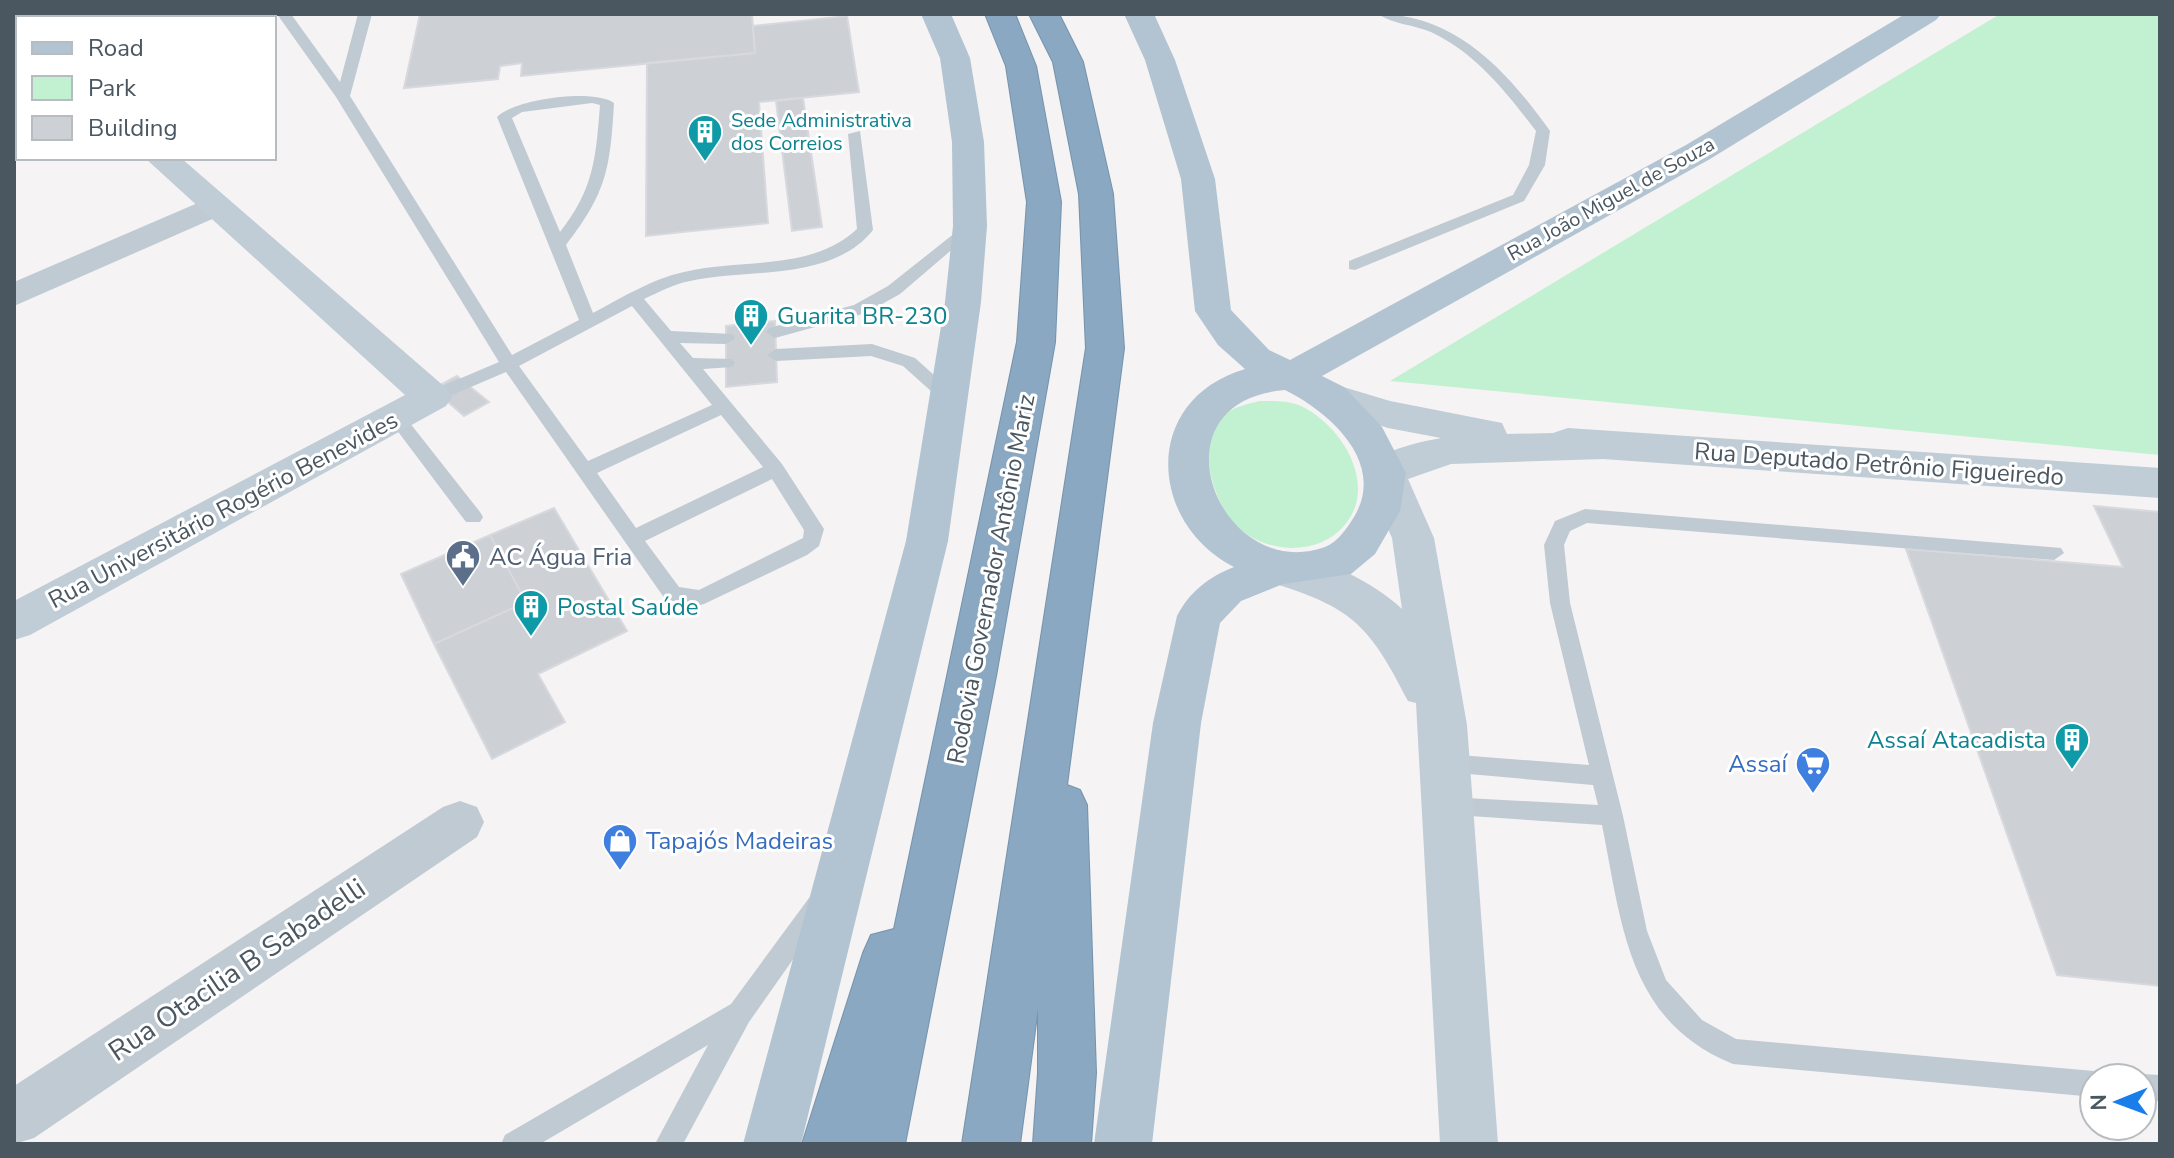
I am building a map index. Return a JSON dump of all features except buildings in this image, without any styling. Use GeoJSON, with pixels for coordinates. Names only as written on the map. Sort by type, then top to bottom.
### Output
{"type":"FeatureCollection","features":[{"type":"Feature","properties":{"kind":"highway","name":"Rodovia Governador Antônio Mariz"},"geometry":{"type":"LineString","coordinates":[[876,1144],[963,722],[1036,342],[1044,202],[1021,66],[1000,14]]}},
{"type":"Feature","properties":{"kind":"highway"},"geometry":{"type":"LineString","coordinates":[[991,1144],[1105,348],[1096,194],[1068,62],[1044,14]]}},
{"type":"Feature","properties":{"kind":"highway"},"geometry":{"type":"LineString","coordinates":[[1060,675],[1067,1073],[1062,1144]]}},
{"type":"Feature","properties":{"kind":"highway"},"geometry":{"type":"LineString","coordinates":[[831,1144],[963,722]]}},
{"type":"Feature","properties":{"kind":"main road"},"geometry":{"type":"LineString","coordinates":[[772,1144],[927,541],[948,397],[970,226],[968,142],[955,58],[936,14]]}},
{"type":"Feature","properties":{"kind":"main road"},"geometry":{"type":"LineString","coordinates":[[1123,1144],[1177,723],[1199,616],[1225,589],[1279,568],[1336,562],[1360,543],[1379,511],[1385,473],[1362,427],[1330,396],[1256,359],[1231,336],[1213,311],[1198,179],[1160,60],[1139,14]]}},
{"type":"Feature","properties":{"kind":"main road","name":"Rua João Miguel de Souza"},"geometry":{"type":"LineString","coordinates":[[1291,376],[1698,152],[1926,14]]}},
{"type":"Feature","properties":{"kind":"main road"},"geometry":{"type":"LineString","coordinates":[[1279,568],[1246,554],[1219,535],[1201,507],[1189,477],[1191,432],[1219,398],[1252,380],[1291,376]]}},
{"type":"Feature","properties":{"kind":"street"},"geometry":{"type":"LineString","coordinates":[[163,160],[214,206],[414,407]]}},
{"type":"Feature","properties":{"kind":"street"},"geometry":{"type":"LineString","coordinates":[[14,295],[214,206]]}},
{"type":"Feature","properties":{"kind":"street","name":"Rua Deputado Petrônio Figueiredo"},"geometry":{"type":"LineString","coordinates":[[1330,396],[1388,414],[1467,430],[1597,446],[2160,483]]}},
{"type":"Feature","properties":{"kind":"street","name":"Rua Universitário Rogério Benevides"},"geometry":{"type":"LineString","coordinates":[[14,622],[414,407]]}},
{"type":"Feature","properties":{"kind":"street","name":"Rua Deputado Petrônio Figueiredo"},"geometry":{"type":"LineString","coordinates":[[1385,473],[1423,456],[1451,450],[1597,446]]}},
{"type":"Feature","properties":{"kind":"street"},"geometry":{"type":"LineString","coordinates":[[1385,473],[1413,538],[1446,765],[1469,1144]]}},
{"type":"Feature","properties":{"kind":"street"},"geometry":{"type":"LineString","coordinates":[[1279,568],[1336,585],[1366,600],[1392,625],[1412,656],[1446,765]]}},
{"type":"Feature","properties":{"kind":"street","name":"Rua Otacilia B Sabadelli"},"geometry":{"type":"LineString","coordinates":[[14,1118],[460,822]]}},
{"type":"Feature","properties":{"kind":"lane"},"geometry":{"type":"LineString","coordinates":[[284,14],[343,96],[509,364],[672,593],[683,598],[704,596],[786,557],[812,541],[814,529],[775,469],[634,298]]}},
{"type":"Feature","properties":{"kind":"lane"},"geometry":{"type":"LineString","coordinates":[[343,96],[365,14]]}},
{"type":"Feature","properties":{"kind":"lane"},"geometry":{"type":"LineString","coordinates":[[1355,265],[1519,198],[1537,165],[1543,131],[1480,55],[1447,34],[1385,14]]}},
{"type":"Feature","properties":{"kind":"lane"},"geometry":{"type":"LineString","coordinates":[[558,245],[590,205],[601,178],[607,103],[599,99],[518,108],[504,117],[589,323]]}},
{"type":"Feature","properties":{"kind":"lane"},"geometry":{"type":"LineString","coordinates":[[473,517],[414,407],[509,364],[634,298],[686,276],[806,260],[834,254],[857,241],[865,230],[855,134]]}},
{"type":"Feature","properties":{"kind":"lane"},"geometry":{"type":"LineString","coordinates":[[775,332],[860,309],[894,290],[970,226]]}},
{"type":"Feature","properties":{"kind":"lane"},"geometry":{"type":"LineString","coordinates":[[815,323],[812,337],[818,350]]}},
{"type":"Feature","properties":{"kind":"lane"},"geometry":{"type":"LineString","coordinates":[[666,337],[726,338]]}},
{"type":"Feature","properties":{"kind":"lane"},"geometry":{"type":"LineString","coordinates":[[776,355],[818,350],[872,350],[909,362],[948,397]]}},
{"type":"Feature","properties":{"kind":"lane"},"geometry":{"type":"LineString","coordinates":[[687,364],[726,363]]}},
{"type":"Feature","properties":{"kind":"lane"},"geometry":{"type":"LineString","coordinates":[[584,471],[723,407]]}},
{"type":"Feature","properties":{"kind":"lane"},"geometry":{"type":"LineString","coordinates":[[633,538],[775,469]]}},
{"type":"Feature","properties":{"kind":"lane"},"geometry":{"type":"LineString","coordinates":[[2054,553],[1585,516],[1562,526],[1554,545],[1560,603],[1612,816],[1635,931],[1657,988],[1693,1029],[1733,1051],[2078,1083]]}},
{"type":"Feature","properties":{"kind":"lane"},"geometry":{"type":"LineString","coordinates":[[1446,765],[1601,776]]}},
{"type":"Feature","properties":{"kind":"lane"},"geometry":{"type":"LineString","coordinates":[[1446,765],[1612,816]]}},
{"type":"Feature","properties":{"kind":"lane"},"geometry":{"type":"LineString","coordinates":[[666,1139],[740,1013],[840,874]]}},
{"type":"Feature","properties":{"kind":"lane"},"geometry":{"type":"LineString","coordinates":[[514,1144],[740,1013]]}},
{"type":"Feature","properties":{"kind":"green space"},"geometry":{"type":"Polygon","coordinates":[[[2000,14],[2160,14],[2160,455],[1390,381],[2000,14]]]}},
{"type":"Feature","properties":{"kind":"green space"},"geometry":{"type":"Polygon","coordinates":[[[1259,401],[1291,403],[1317,416],[1343,444],[1352,461],[1357,479],[1357,497],[1352,514],[1340,530],[1328,539],[1300,548],[1269,545],[1242,531],[1224,509],[1209,466],[1210,436],[1225,414],[1259,401]]]}},
{"type":"Feature","properties":{"kind":"place","name":"Sede Administrativa dos Correios"},"geometry":{"type":"Point","coordinates":[705,163]}},
{"type":"Feature","properties":{"kind":"place","name":"Guarita BR-230"},"geometry":{"type":"Point","coordinates":[751,347]}},
{"type":"Feature","properties":{"kind":"place","name":"AC Água Fria"},"geometry":{"type":"Point","coordinates":[463,588]}},
{"type":"Feature","properties":{"kind":"place","name":"Postal Saúde"},"geometry":{"type":"Point","coordinates":[531,638]}},
{"type":"Feature","properties":{"kind":"place","name":"Assaí Atacadista"},"geometry":{"type":"Point","coordinates":[2072,771]}},
{"type":"Feature","properties":{"kind":"place","name":"Assaí"},"geometry":{"type":"Point","coordinates":[1813,795]}},
{"type":"Feature","properties":{"kind":"place","name":"Tapajós Madeiras"},"geometry":{"type":"Point","coordinates":[620,872]}}]}
